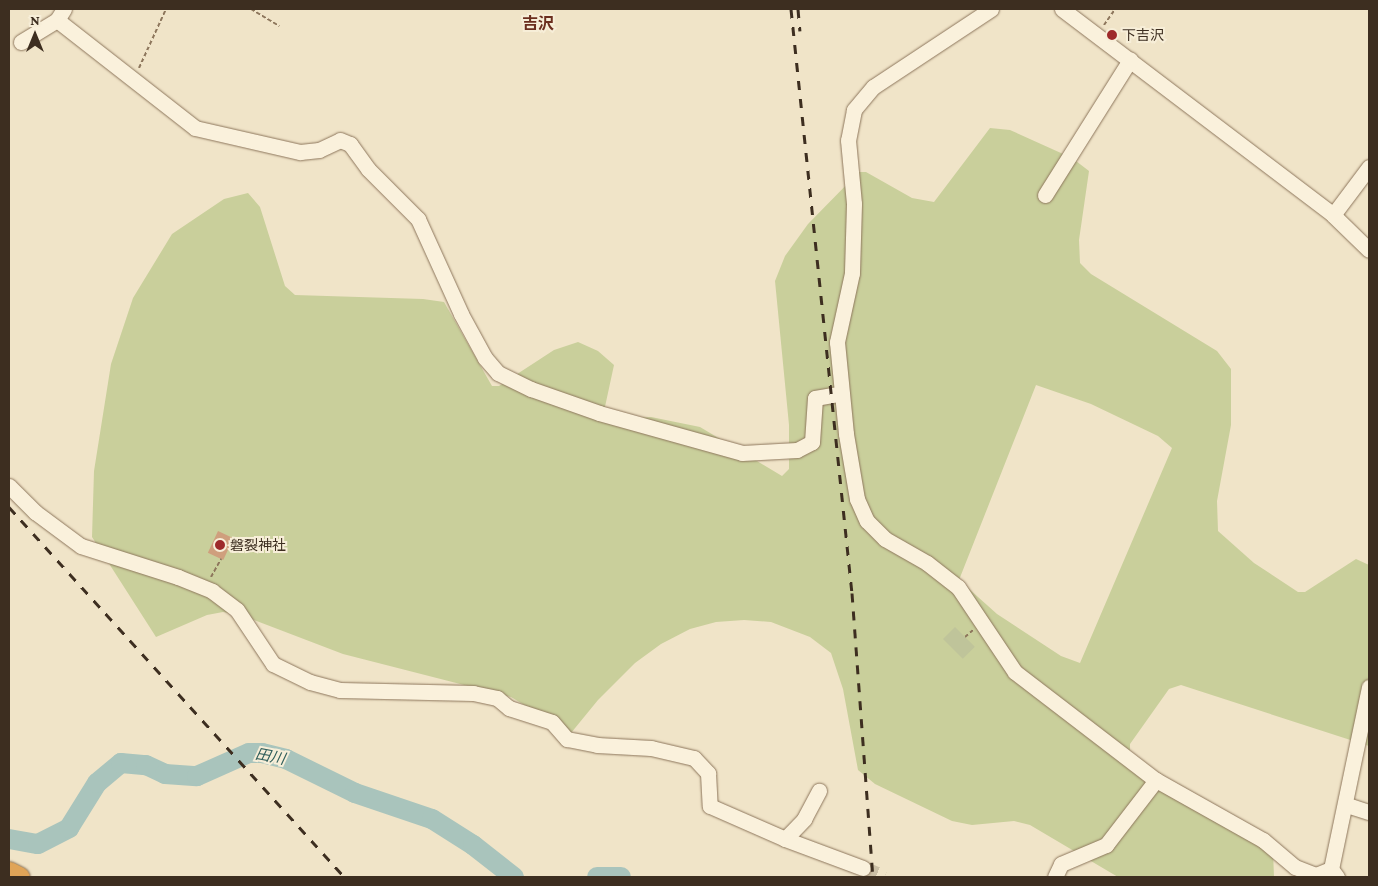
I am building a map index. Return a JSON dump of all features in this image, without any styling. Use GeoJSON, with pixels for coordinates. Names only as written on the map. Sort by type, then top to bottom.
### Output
{"type":"FeatureCollection","features":[{"type":"Feature","properties":{"kind":"highway"},"geometry":{"type":"LineString","coordinates":[[9,872],[19,877]]}},
{"type":"Feature","properties":{"kind":"street"},"geometry":{"type":"LineString","coordinates":[[991,9],[873,87],[854,110],[848,140],[854,204],[852,273],[837,342],[842,394],[857,499],[867,521],[885,539],[927,563],[958,587],[1015,672],[1156,780],[1263,840],[1295,867],[1316,874],[1334,873],[1346,805],[1363,761],[1369,687]]}},
{"type":"Feature","properties":{"kind":"street"},"geometry":{"type":"LineString","coordinates":[[1062,9],[1333,215],[1369,250]]}},
{"type":"Feature","properties":{"kind":"street"},"geometry":{"type":"LineString","coordinates":[[21,42],[60,14],[134,80],[195,128],[213,134],[300,152],[319,150],[340,140],[350,144],[368,169],[418,220],[484,358],[498,374],[531,389],[599,413],[742,453],[797,450],[812,442],[815,398],[842,394]]}},
{"type":"Feature","properties":{"kind":"street"},"geometry":{"type":"LineString","coordinates":[[1045,195],[1130,60]]}},
{"type":"Feature","properties":{"kind":"street"},"geometry":{"type":"LineString","coordinates":[[1333,215],[1369,167]]}},
{"type":"Feature","properties":{"kind":"street"},"geometry":{"type":"LineString","coordinates":[[9,486],[35,512],[81,546],[178,577],[212,591],[237,610],[273,664],[310,682],[340,690],[473,692],[497,698],[509,708],[552,722],[567,738],[597,745],[651,748],[694,758],[708,773],[710,806],[785,839],[863,868]]}},
{"type":"Feature","properties":{"kind":"street"},"geometry":{"type":"LineString","coordinates":[[1055,877],[1061,864],[1106,845],[1156,780]]}},
{"type":"Feature","properties":{"kind":"street"},"geometry":{"type":"LineString","coordinates":[[785,839],[804,819],[819,791]]}},
{"type":"Feature","properties":{"kind":"street"},"geometry":{"type":"LineString","coordinates":[[1346,805],[1369,812]]}},
{"type":"Feature","properties":{"kind":"path"},"geometry":{"type":"LineString","coordinates":[[134,80],[166,9]]}},
{"type":"Feature","properties":{"kind":"path"},"geometry":{"type":"LineString","coordinates":[[251,9],[280,26]]}},
{"type":"Feature","properties":{"kind":"path"},"geometry":{"type":"LineString","coordinates":[[1096,35],[1115,9]]}},
{"type":"Feature","properties":{"kind":"path"},"geometry":{"type":"LineString","coordinates":[[214,571],[221,559]]}},
{"type":"Feature","properties":{"kind":"green space"},"geometry":{"type":"Polygon","coordinates":[[[990,128],[1010,130],[1072,158],[1089,171],[1079,240],[1080,263],[1091,274],[1217,351],[1231,369],[1231,425],[1217,501],[1218,531],[1254,563],[1298,592],[1305,592],[1356,559],[1369,565],[1369,746],[1181,685],[1169,689],[1130,744],[1130,755],[1273,851],[1274,877],[1118,877],[1030,825],[1014,821],[972,825],[952,821],[875,784],[858,770],[843,689],[831,653],[810,637],[771,622],[744,620],[716,622],[690,629],[661,644],[635,663],[598,700],[571,733],[511,697],[343,654],[241,615],[223,612],[207,615],[156,637],[92,537],[94,471],[111,364],[133,298],[172,234],[224,199],[248,193],[260,207],[285,286],[295,295],[423,299],[444,302],[492,386],[499,386],[554,350],[578,342],[598,351],[614,365],[603,416],[606,420],[651,417],[700,427],[782,476],[789,469],[789,425],[775,281],[785,256],[808,224],[859,172],[866,172],[912,198],[934,202],[990,128]],[[1036,385],[959,580],[997,614],[1061,656],[1080,663],[1172,448],[1158,436],[1091,404],[1036,385]]]}},
{"type":"Feature","properties":{"kind":"green space"},"geometry":{"type":"Polygon","coordinates":[[[955,627],[975,647],[963,659],[943,639],[955,627]]]}},
{"type":"Feature","properties":{"kind":"building","name":"磐裂神社"},"geometry":{"type":"Polygon","coordinates":[[[218,531],[233,538],[223,560],[208,553],[218,531]]]}},
{"type":"Feature","properties":{"kind":"waterway","name":"田川"},"geometry":{"type":"LineString","coordinates":[[9,839],[38,844],[69,828],[97,783],[121,763],[146,765],[165,774],[197,776],[249,753],[262,753],[286,759],[355,793],[432,819],[473,845],[514,877]]}},
{"type":"Feature","properties":{"kind":"waterway","name":"田川"},"geometry":{"type":"LineString","coordinates":[[597,877],[621,877]]}},
{"type":"Feature","properties":{"kind":"tunnel"},"geometry":{"type":"LineString","coordinates":[[863,868],[884,877]]}},
{"type":"Feature","properties":{"kind":"railway"},"geometry":{"type":"LineString","coordinates":[[791,9],[852,593],[873,877]]}},
{"type":"Feature","properties":{"kind":"railway"},"geometry":{"type":"LineString","coordinates":[[798,9],[800,31]]}},
{"type":"Feature","properties":{"kind":"railway"},"geometry":{"type":"LineString","coordinates":[[9,507],[344,877]]}},
{"type":"Feature","properties":{"kind":"place","name":"下吉沢"},"geometry":{"type":"Point","coordinates":[1112,35]}},
{"type":"Feature","properties":{"kind":"place","name":"磐裂神社"},"geometry":{"type":"Point","coordinates":[220,545]}},
{"type":"Feature","properties":{"kind":"district","name":"吉沢"},"geometry":{"type":"Point","coordinates":[538,24]}}]}
